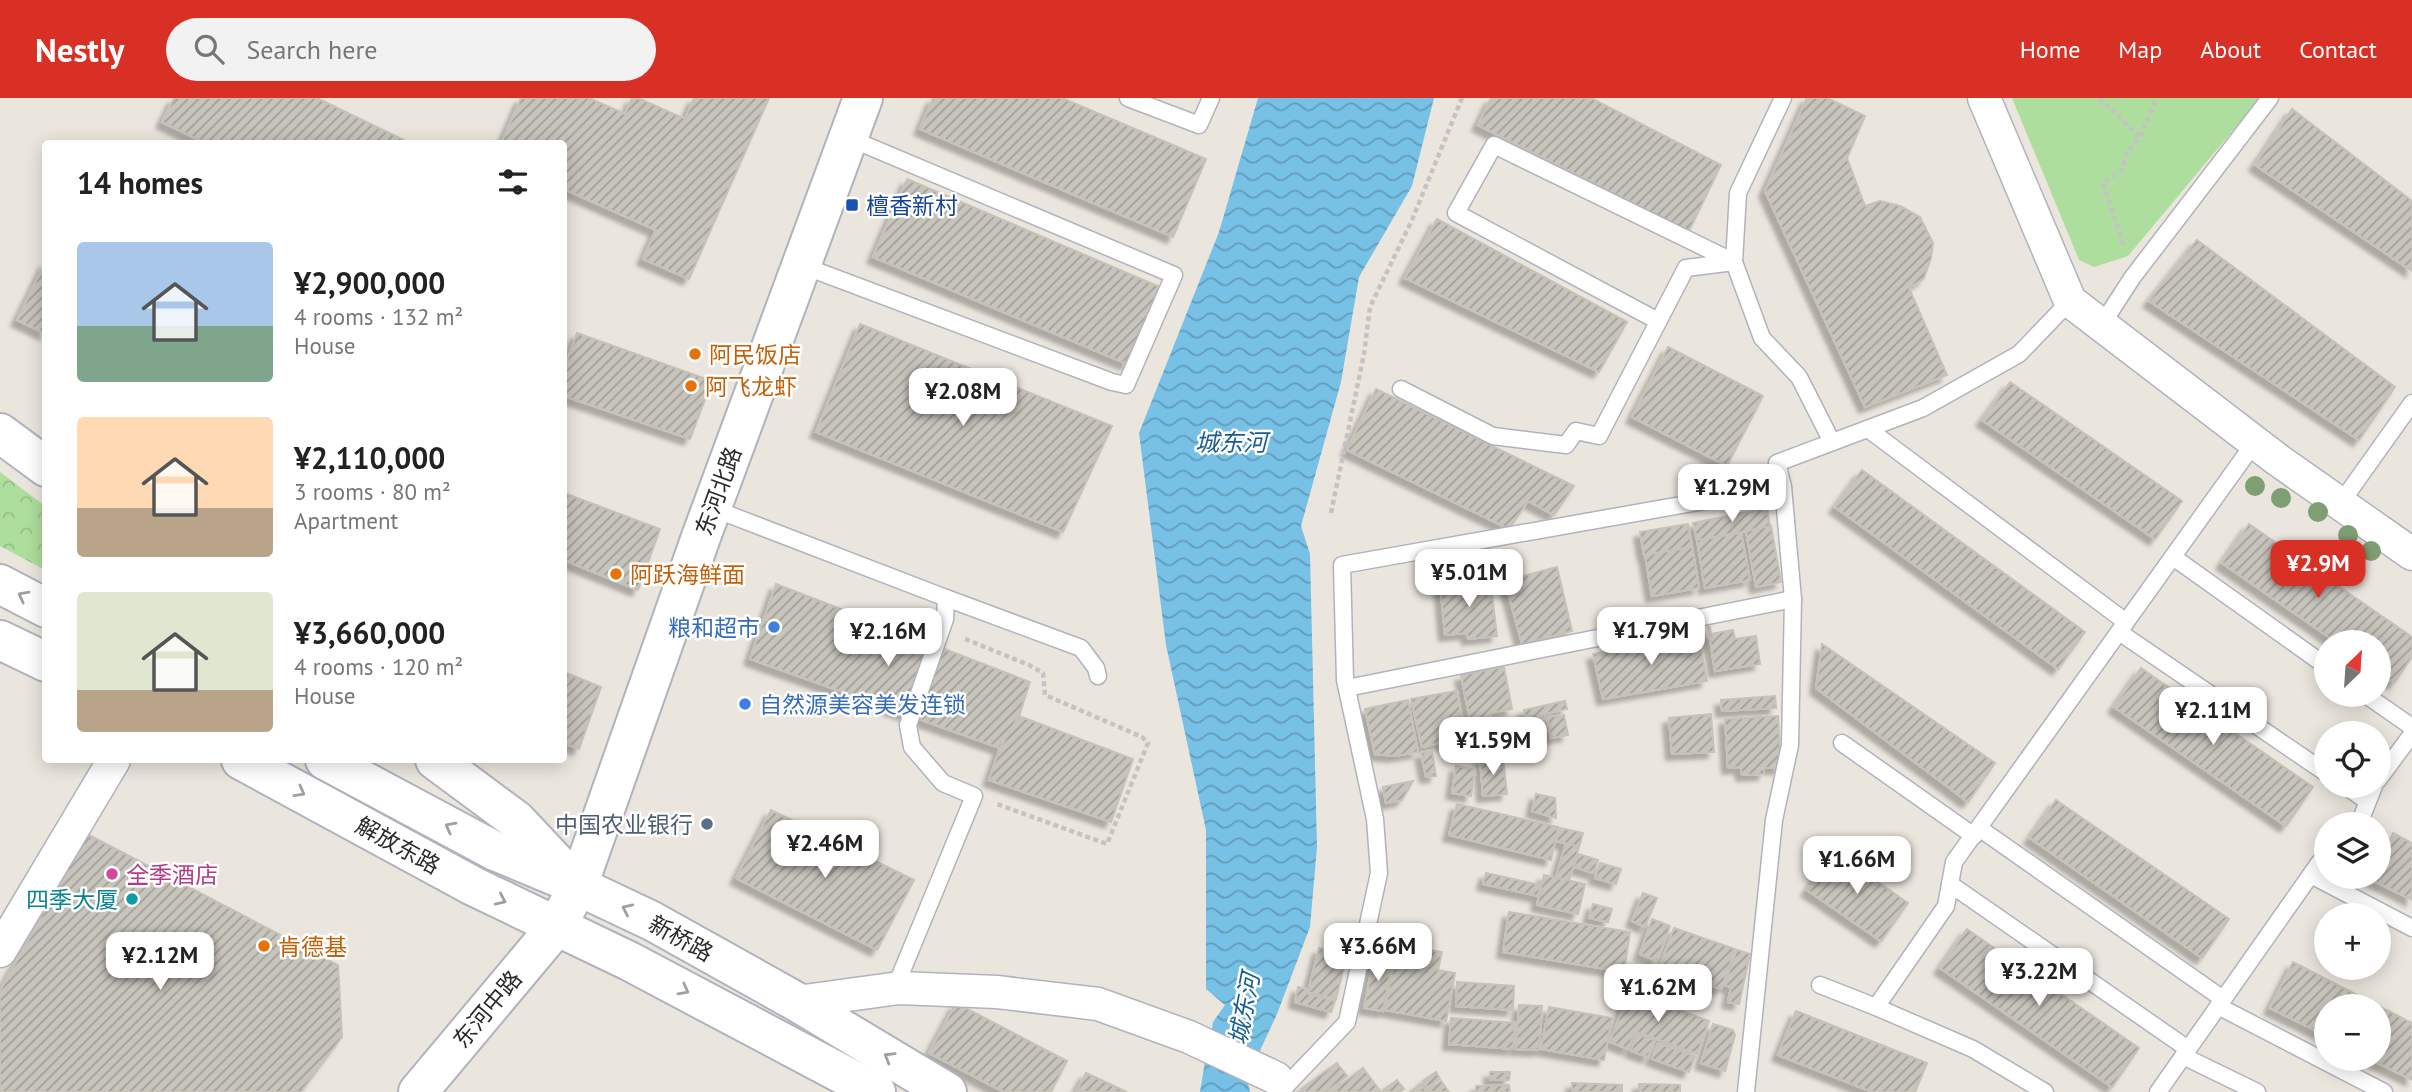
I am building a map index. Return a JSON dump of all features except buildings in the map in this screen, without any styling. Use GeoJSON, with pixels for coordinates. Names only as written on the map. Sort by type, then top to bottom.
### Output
{"type":"FeatureCollection","features":[{"type":"Feature","properties":{"kind":"street","name":"东河北路"},"geometry":{"type":"LineString","coordinates":[[557,926],[578,886],[712,508],[863,98]]}},
{"type":"Feature","properties":{"kind":"street"},"geometry":{"type":"LineString","coordinates":[[1984,98],[2070,301],[2255,442],[2412,554]]}},
{"type":"Feature","properties":{"kind":"street"},"geometry":{"type":"LineString","coordinates":[[0,433],[42,464]]}},
{"type":"Feature","properties":{"kind":"street"},"geometry":{"type":"LineString","coordinates":[[0,584],[42,606]]}},
{"type":"Feature","properties":{"kind":"street"},"geometry":{"type":"LineString","coordinates":[[0,640],[42,660]]}},
{"type":"Feature","properties":{"kind":"street"},"geometry":{"type":"LineString","coordinates":[[0,950],[112,763]]}},
{"type":"Feature","properties":{"kind":"street","name":"解放东路"},"geometry":{"type":"LineString","coordinates":[[247,763],[473,886],[557,926]]}},
{"type":"Feature","properties":{"kind":"street"},"geometry":{"type":"LineString","coordinates":[[331,763],[495,852],[578,886]]}},
{"type":"Feature","properties":{"kind":"street","name":"新桥路"},"geometry":{"type":"LineString","coordinates":[[439,763],[516,820],[578,886],[652,921],[797,1002],[947,1092]]}},
{"type":"Feature","properties":{"kind":"street","name":"新桥路"},"geometry":{"type":"LineString","coordinates":[[557,926],[629,961],[876,1092]]}},
{"type":"Feature","properties":{"kind":"street","name":"东河中路"},"geometry":{"type":"LineString","coordinates":[[418,1092],[557,926]]}},
{"type":"Feature","properties":{"kind":"street"},"geometry":{"type":"LineString","coordinates":[[797,1002],[895,988],[997,992],[1098,1004],[1189,1037],[1283,1086]]}},
{"type":"Feature","properties":{"kind":"lane"},"geometry":{"type":"LineString","coordinates":[[1128,98],[1199,125],[1211,98]]}},
{"type":"Feature","properties":{"kind":"lane"},"geometry":{"type":"LineString","coordinates":[[1783,98],[1738,192],[1734,262],[1762,338],[1799,377],[1832,442]]}},
{"type":"Feature","properties":{"kind":"lane"},"geometry":{"type":"LineString","coordinates":[[2101,326],[2132,278],[2270,98]]}},
{"type":"Feature","properties":{"kind":"lane"},"geometry":{"type":"LineString","coordinates":[[801,265],[1126,385],[1174,275],[849,138]]}},
{"type":"Feature","properties":{"kind":"lane"},"geometry":{"type":"LineString","coordinates":[[1658,321],[1456,214],[1494,145],[1734,262]]}},
{"type":"Feature","properties":{"kind":"lane"},"geometry":{"type":"LineString","coordinates":[[1401,389],[1493,436],[1566,445],[1576,432],[1599,436],[1686,268],[1734,262]]}},
{"type":"Feature","properties":{"kind":"lane"},"geometry":{"type":"LineString","coordinates":[[1746,1092],[1774,820],[1790,745],[1793,599],[1783,487],[1777,463],[1923,408],[2019,354],[2070,301]]}},
{"type":"Feature","properties":{"kind":"lane"},"geometry":{"type":"LineString","coordinates":[[2340,504],[2412,403]]}},
{"type":"Feature","properties":{"kind":"lane"},"geometry":{"type":"LineString","coordinates":[[1868,429],[2123,627],[2314,764]]}},
{"type":"Feature","properties":{"kind":"lane"},"geometry":{"type":"LineString","coordinates":[[1876,1006],[1946,906],[1954,862],[2255,442]]}},
{"type":"Feature","properties":{"kind":"lane"},"geometry":{"type":"LineString","coordinates":[[1283,1086],[1347,1022],[1379,873],[1375,819],[1347,688],[1342,565],[1783,487]]}},
{"type":"Feature","properties":{"kind":"lane"},"geometry":{"type":"LineString","coordinates":[[712,508],[1081,648],[1096,668],[1098,676]]}},
{"type":"Feature","properties":{"kind":"lane"},"geometry":{"type":"LineString","coordinates":[[2173,557],[2314,657]]}},
{"type":"Feature","properties":{"kind":"lane"},"geometry":{"type":"LineString","coordinates":[[895,988],[974,796],[943,783],[912,747],[908,725],[945,619],[946,598]]}},
{"type":"Feature","properties":{"kind":"lane"},"geometry":{"type":"LineString","coordinates":[[1347,688],[1793,599]]}},
{"type":"Feature","properties":{"kind":"lane"},"geometry":{"type":"LineString","coordinates":[[2383,707],[2412,727]]}},
{"type":"Feature","properties":{"kind":"lane"},"geometry":{"type":"LineString","coordinates":[[2391,767],[2406,753],[2412,734]]}},
{"type":"Feature","properties":{"kind":"lane"},"geometry":{"type":"LineString","coordinates":[[1842,743],[1976,832],[2220,1003],[2384,1092]]}},
{"type":"Feature","properties":{"kind":"lane"},"geometry":{"type":"LineString","coordinates":[[2158,1092],[2314,871]]}},
{"type":"Feature","properties":{"kind":"lane"},"geometry":{"type":"LineString","coordinates":[[2311,875],[2412,928]]}},
{"type":"Feature","properties":{"kind":"lane"},"geometry":{"type":"LineString","coordinates":[[1950,884],[2185,1052],[2257,1092]]}},
{"type":"Feature","properties":{"kind":"lane"},"geometry":{"type":"LineString","coordinates":[[1820,985],[1876,1006],[1973,1049],[2045,1092]]}},
{"type":"Feature","properties":{"kind":"path"},"geometry":{"type":"LineString","coordinates":[[1331,513],[1364,354],[1370,307],[1412,220],[1462,98]]}},
{"type":"Feature","properties":{"kind":"path"},"geometry":{"type":"LineString","coordinates":[[2099,98],[2140,136]]}},
{"type":"Feature","properties":{"kind":"path"},"geometry":{"type":"LineString","coordinates":[[2132,278],[2128,256],[2103,184],[2122,170],[2127,152],[2140,136],[2157,98]]}},
{"type":"Feature","properties":{"kind":"path"},"geometry":{"type":"LineString","coordinates":[[942,629],[1029,665],[1043,673],[1045,695],[1142,737],[1148,743],[1107,844],[974,796]]}},
{"type":"Feature","properties":{"kind":"green space"},"geometry":{"type":"Polygon","coordinates":[[[2012,98],[2260,98],[2128,256],[2094,267],[2079,260],[2012,98]]]}},
{"type":"Feature","properties":{"kind":"green space"},"geometry":{"type":"Polygon","coordinates":[[[0,472],[42,504],[42,568],[0,546],[0,472]]]}},
{"type":"Feature","properties":{"kind":"water","name":"城东河"},"geometry":{"type":"Polygon","coordinates":[[[1258,98],[1434,98],[1412,186],[1359,277],[1341,382],[1301,526],[1310,554],[1317,847],[1310,927],[1277,1014],[1257,1057],[1211,1035],[1213,1022],[1225,1005],[1206,989],[1206,830],[1166,645],[1139,433],[1219,232],[1258,98]]]}},
{"type":"Feature","properties":{"kind":"water"},"geometry":{"type":"Polygon","coordinates":[[[1205,1061],[1247,1079],[1250,1092],[1200,1092],[1205,1061]]]}},
{"type":"Feature","properties":{"kind":"place","name":"檀香新村"},"geometry":{"type":"Point","coordinates":[852,205]}},
{"type":"Feature","properties":{"kind":"place","name":"阿民饭店"},"geometry":{"type":"Point","coordinates":[695,354]}},
{"type":"Feature","properties":{"kind":"place","name":"阿飞龙虾"},"geometry":{"type":"Point","coordinates":[691,386]}},
{"type":"Feature","properties":{"kind":"place","name":"阿跃海鲜面"},"geometry":{"type":"Point","coordinates":[616,574]}},
{"type":"Feature","properties":{"kind":"place","name":"粮和超市"},"geometry":{"type":"Point","coordinates":[774,627]}},
{"type":"Feature","properties":{"kind":"place","name":"自然源美容美发连锁"},"geometry":{"type":"Point","coordinates":[745,704]}},
{"type":"Feature","properties":{"kind":"place","name":"中国农业银行"},"geometry":{"type":"Point","coordinates":[707,824]}},
{"type":"Feature","properties":{"kind":"place","name":"全季酒店"},"geometry":{"type":"Point","coordinates":[112,874]}},
{"type":"Feature","properties":{"kind":"place","name":"四季大厦"},"geometry":{"type":"Point","coordinates":[132,899]}},
{"type":"Feature","properties":{"kind":"place","name":"肯德基"},"geometry":{"type":"Point","coordinates":[264,946]}}]}
